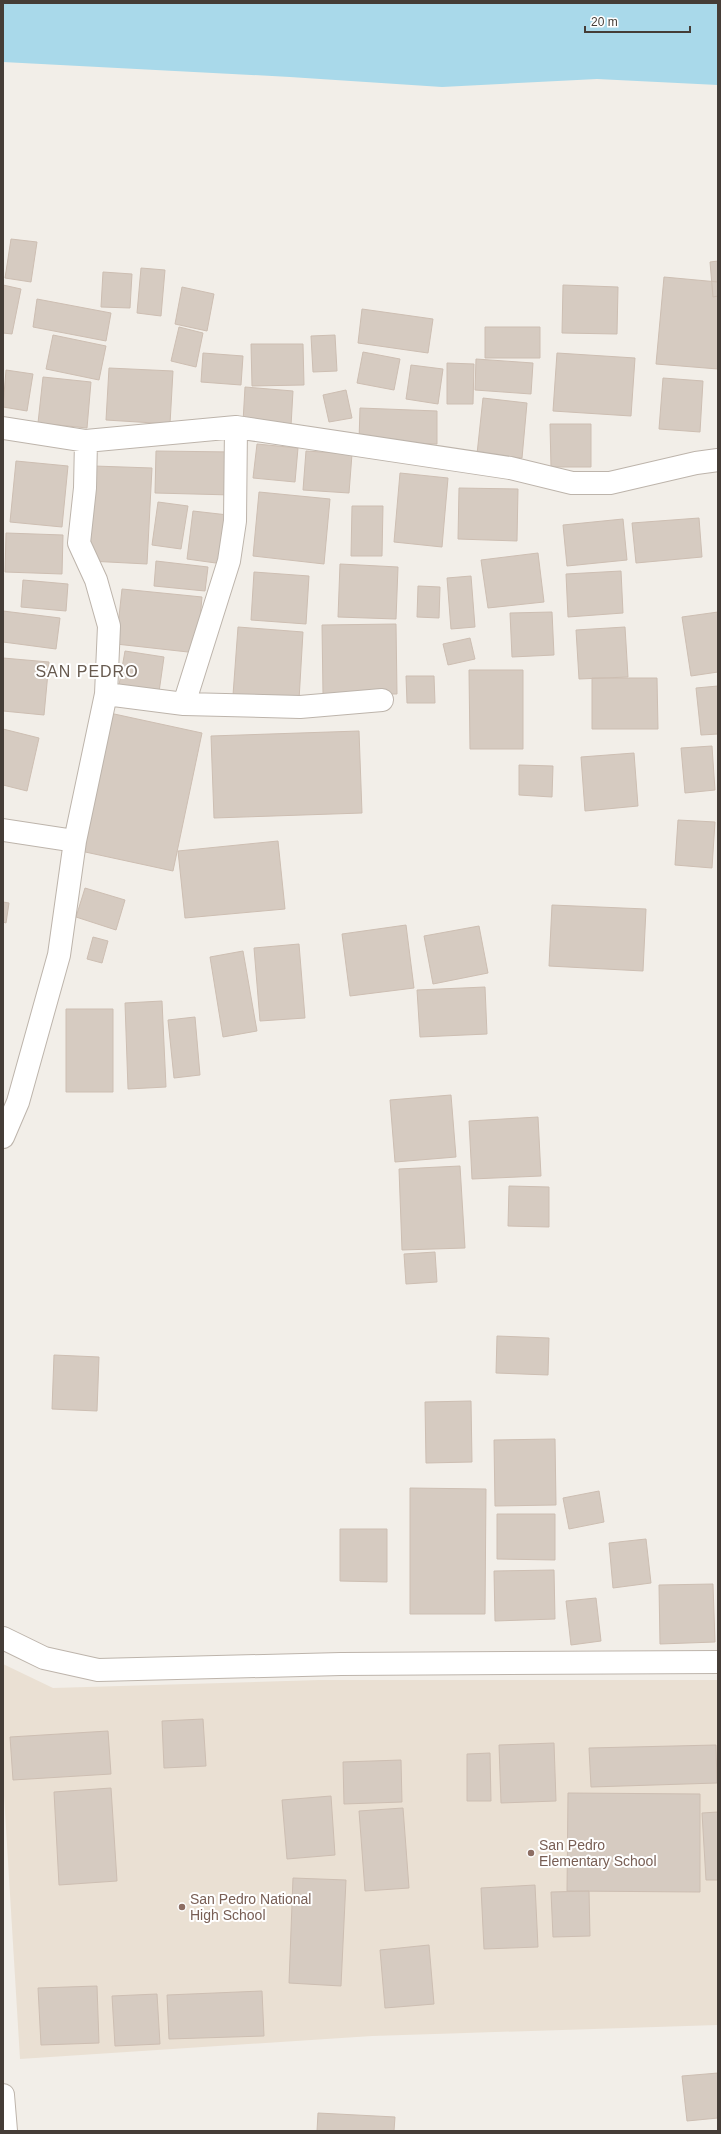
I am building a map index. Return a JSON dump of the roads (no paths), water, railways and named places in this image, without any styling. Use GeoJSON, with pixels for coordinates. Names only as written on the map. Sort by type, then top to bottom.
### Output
{"type":"FeatureCollection","features":[{"type":"Feature","properties":{"kind":"street"},"geometry":{"type":"LineString","coordinates":[[184,704],[229,561],[235,521],[236,427]]}},
{"type":"Feature","properties":{"kind":"street"},"geometry":{"type":"LineString","coordinates":[[3,428],[86,441],[236,427],[510,468],[572,482],[610,482],[696,463],[718,460]]}},
{"type":"Feature","properties":{"kind":"street"},"geometry":{"type":"LineString","coordinates":[[3,1137],[18,1102],[59,955],[75,842],[106,694],[109,626],[96,580],[79,543],[85,488],[86,441]]}},
{"type":"Feature","properties":{"kind":"street"},"geometry":{"type":"LineString","coordinates":[[106,694],[184,704],[300,707],[382,700]]}},
{"type":"Feature","properties":{"kind":"street"},"geometry":{"type":"LineString","coordinates":[[3,830],[75,842]]}},
{"type":"Feature","properties":{"kind":"street"},"geometry":{"type":"LineString","coordinates":[[3,1638],[44,1658],[98,1670],[348,1664],[718,1662]]}},
{"type":"Feature","properties":{"kind":"street"},"geometry":{"type":"LineString","coordinates":[[3,2095],[6,2131]]}},
{"type":"Feature","properties":{"kind":"water"},"geometry":{"type":"Polygon","coordinates":[[[3,3],[718,3],[718,85],[597,79],[442,87],[290,77],[3,62],[3,3]]]}},
{"type":"Feature","properties":{"kind":"place","name":"San Pedro Elementary School"},"geometry":{"type":"Point","coordinates":[531,1853]}},
{"type":"Feature","properties":{"kind":"place","name":"San Pedro National High School"},"geometry":{"type":"Point","coordinates":[182,1907]}},
{"type":"Feature","properties":{"kind":"district","name":"SAN PEDRO"},"geometry":{"type":"Point","coordinates":[87,671]}}]}
